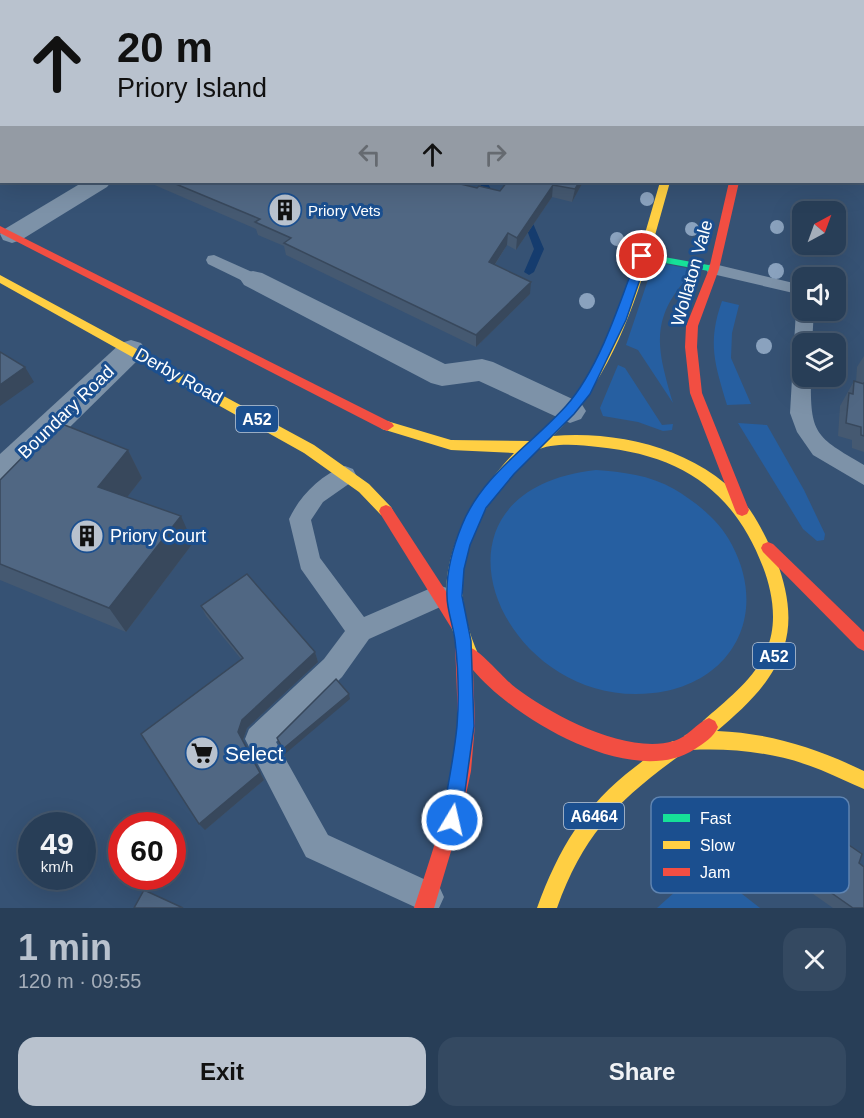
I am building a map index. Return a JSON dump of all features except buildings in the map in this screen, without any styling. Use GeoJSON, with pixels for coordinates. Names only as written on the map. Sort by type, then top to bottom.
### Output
{"type":"FeatureCollection","features":[{"type":"Feature","properties":{"kind":"main road"},"geometry":{"type":"LineString","coordinates":[[532,447],[570,411],[585,391],[602,360],[620,320],[664,183]]}},
{"type":"Feature","properties":{"kind":"main road","name":"Wollaton Vale"},"geometry":{"type":"LineString","coordinates":[[734,183],[714,269],[692,326],[691,347],[696,393],[742,510]]}},
{"type":"Feature","properties":{"kind":"main road","name":"A52"},"geometry":{"type":"LineString","coordinates":[[6,232],[383,425],[452,445],[532,447],[581,441],[634,445],[681,463],[721,489],[742,510],[761,540],[864,643]]}},
{"type":"Feature","properties":{"kind":"main road"},"geometry":{"type":"LineString","coordinates":[[642,256],[714,269]]}},
{"type":"Feature","properties":{"kind":"main road","name":"Derby Road"},"geometry":{"type":"LineString","coordinates":[[0,278],[283,434],[345,474],[377,501],[400,530],[438,596],[459,625]]}},
{"type":"Feature","properties":{"kind":"main road","name":"A52"},"geometry":{"type":"LineString","coordinates":[[532,447],[481,503],[470,524],[456,569],[454,596],[463,641],[481,667],[501,688],[522,705],[549,721],[610,744],[633,749],[673,750],[691,741],[748,693],[773,658],[782,623],[777,586],[761,540]]}},
{"type":"Feature","properties":{"kind":"main road"},"geometry":{"type":"LineString","coordinates":[[426,903],[452,820],[459,780],[466,726],[463,641]]}},
{"type":"Feature","properties":{"kind":"main road","name":"A52"},"geometry":{"type":"LineString","coordinates":[[691,741],[735,737],[775,744],[816,757],[864,780]]}},
{"type":"Feature","properties":{"kind":"main road","name":"A6464"},"geometry":{"type":"LineString","coordinates":[[547,908],[566,864],[592,818],[625,785],[673,750]]}},
{"type":"Feature","properties":{"kind":"street"},"geometry":{"type":"LineString","coordinates":[[6,232],[93,183]]}},
{"type":"Feature","properties":{"kind":"street"},"geometry":{"type":"LineString","coordinates":[[253,279],[442,375],[482,370],[570,411]]}},
{"type":"Feature","properties":{"kind":"street","name":"Boundary Road"},"geometry":{"type":"LineString","coordinates":[[0,474],[132,350]]}},
{"type":"Feature","properties":{"kind":"lane"},"geometry":{"type":"LineString","coordinates":[[214,260],[253,279]]}},
{"type":"Feature","properties":{"kind":"lane"},"geometry":{"type":"LineString","coordinates":[[714,269],[792,288]]}},
{"type":"Feature","properties":{"kind":"lane"},"geometry":{"type":"LineString","coordinates":[[801,387],[800,413],[807,432],[820,449],[864,476]]}},
{"type":"Feature","properties":{"kind":"lane"},"geometry":{"type":"LineString","coordinates":[[345,474],[315,496],[300,519],[309,562],[360,631]]}},
{"type":"Feature","properties":{"kind":"lane"},"geometry":{"type":"LineString","coordinates":[[426,903],[317,846],[259,739],[333,668],[360,631],[438,596]]}},
{"type":"Feature","properties":{"kind":"shaded area"},"geometry":{"type":"Polygon","coordinates":[[[654,262],[686,268],[690,275],[668,307],[662,321],[660,336],[663,367],[673,403],[638,350],[626,345],[654,262]]]}},
{"type":"Feature","properties":{"kind":"shaded area"},"geometry":{"type":"Polygon","coordinates":[[[722,301],[739,305],[732,333],[731,358],[751,404],[727,405],[714,353],[717,316],[722,301]]]}},
{"type":"Feature","properties":{"kind":"shaded area"},"geometry":{"type":"Polygon","coordinates":[[[618,365],[625,368],[662,425],[673,424],[672,430],[663,431],[638,422],[603,416],[600,408],[618,365]]]}},
{"type":"Feature","properties":{"kind":"shaded area"},"geometry":{"type":"Polygon","coordinates":[[[738,423],[767,425],[804,490],[825,534],[824,540],[817,541],[803,529],[738,423]]]}},
{"type":"Feature","properties":{"kind":"shaded area"},"geometry":{"type":"Polygon","coordinates":[[[596,470],[646,477],[665,484],[707,513],[732,545],[742,571],[746,596],[744,620],[736,642],[722,661],[704,676],[681,687],[653,693],[599,689],[554,669],[519,636],[497,596],[491,555],[504,516],[538,486],[596,470]]]}},
{"type":"Feature","properties":{"kind":"shaded area"},"geometry":{"type":"Polygon","coordinates":[[[674,893],[741,893],[760,908],[657,908],[674,893]]]}},
{"type":"Feature","properties":{"kind":"waterway"},"geometry":{"type":"LineString","coordinates":[[484,183],[487,190],[498,198]]}},
{"type":"Feature","properties":{"kind":"waterway"},"geometry":{"type":"LineString","coordinates":[[521,216],[528,221],[539,249],[529,272]]}},
{"type":"Feature","properties":{"kind":"traffic: fast"},"geometry":{"type":"LineString","coordinates":[[642,256],[714,269]]}},
{"type":"Feature","properties":{"kind":"traffic: slow"},"geometry":{"type":"LineString","coordinates":[[536,445],[580,398],[610,348],[632,294],[665,183]]}},
{"type":"Feature","properties":{"kind":"traffic: slow"},"geometry":{"type":"LineString","coordinates":[[0,278],[309,449],[364,488],[386,511]]}},
{"type":"Feature","properties":{"kind":"traffic: slow"},"geometry":{"type":"LineString","coordinates":[[387,426],[451,445],[529,448]]}},
{"type":"Feature","properties":{"kind":"traffic: slow"},"geometry":{"type":"LineString","coordinates":[[581,440],[614,443],[645,450],[701,473],[724,491],[744,513],[760,540],[773,572],[778,593],[781,614],[779,636],[772,657],[760,677],[709,727]]}},
{"type":"Feature","properties":{"kind":"traffic: slow"},"geometry":{"type":"LineString","coordinates":[[471,656],[461,633],[455,609],[455,584],[458,560],[465,536],[476,513],[489,492],[527,449],[549,442],[581,440]]}},
{"type":"Feature","properties":{"kind":"traffic: slow"},"geometry":{"type":"LineString","coordinates":[[691,741],[760,743],[822,761],[864,780]]}},
{"type":"Feature","properties":{"kind":"traffic: slow"},"geometry":{"type":"LineString","coordinates":[[547,908],[568,857],[580,836],[595,817],[629,783],[673,750]]}},
{"type":"Feature","properties":{"kind":"traffic: jam"},"geometry":{"type":"LineString","coordinates":[[734,183],[714,269],[692,326],[691,347],[696,393],[742,510]]}},
{"type":"Feature","properties":{"kind":"traffic: jam"},"geometry":{"type":"LineString","coordinates":[[0,229],[387,426]]}},
{"type":"Feature","properties":{"kind":"traffic: jam"},"geometry":{"type":"LineString","coordinates":[[386,511],[458,624]]}},
{"type":"Feature","properties":{"kind":"traffic: jam"},"geometry":{"type":"LineString","coordinates":[[768,548],[864,643]]}},
{"type":"Feature","properties":{"kind":"traffic: jam"},"geometry":{"type":"LineString","coordinates":[[424,908],[452,818],[462,771],[466,724],[463,641]]}},
{"type":"Feature","properties":{"kind":"traffic: jam"},"geometry":{"type":"LineString","coordinates":[[471,656],[487,675],[509,694],[562,727],[592,740],[621,748],[649,752],[674,750],[688,743],[709,727]]}},
{"type":"Feature","properties":{"kind":"place","name":"Priory Vets"},"geometry":{"type":"Point","coordinates":[285,210]}},
{"type":"Feature","properties":{"kind":"place","name":"Priory Court"},"geometry":{"type":"Point","coordinates":[87,536]}},
{"type":"Feature","properties":{"kind":"place","name":"Select"},"geometry":{"type":"Point","coordinates":[202,753]}},
{"type":"Feature","properties":{"kind":"route"},"geometry":{"type":"LineString","coordinates":[[452,820],[466,726],[463,641],[454,596],[456,569],[462,545],[481,503],[529,448],[536,445],[570,411],[585,391],[620,320],[642,256]]}}]}
